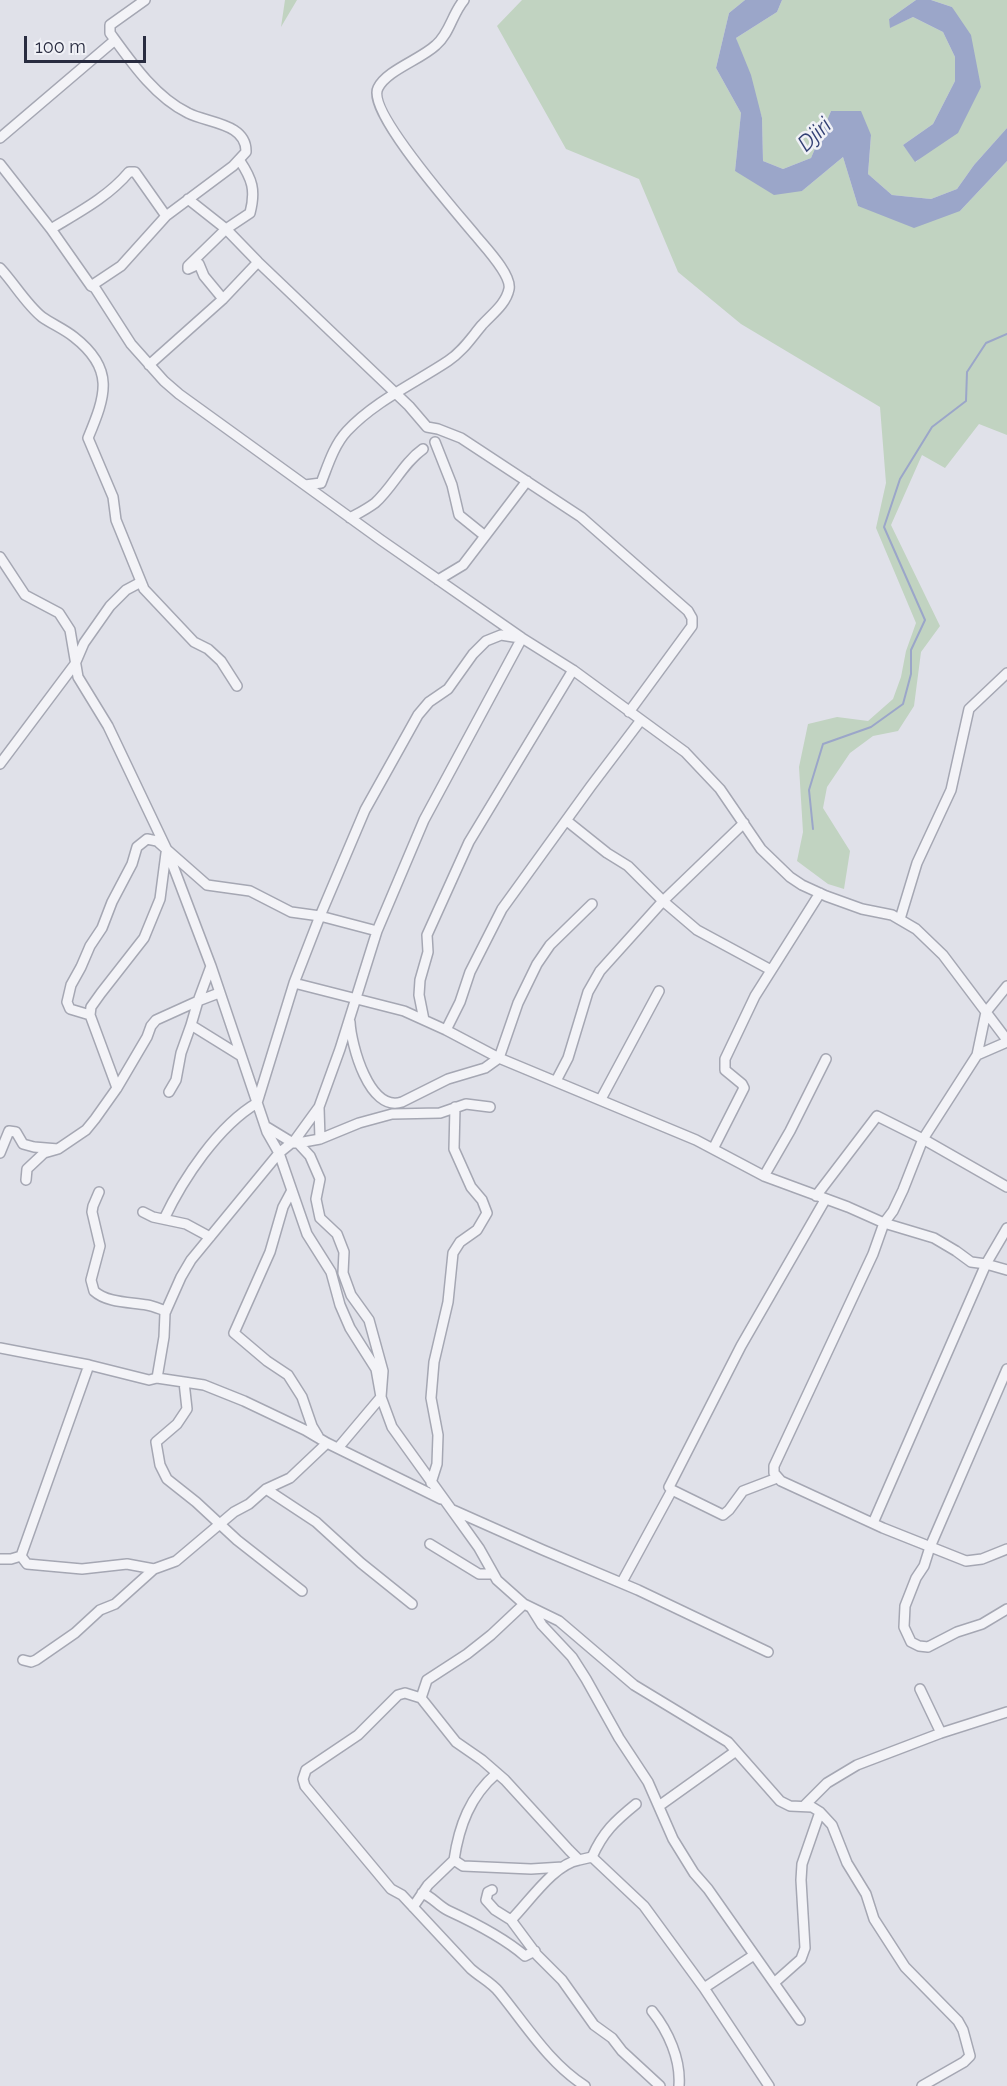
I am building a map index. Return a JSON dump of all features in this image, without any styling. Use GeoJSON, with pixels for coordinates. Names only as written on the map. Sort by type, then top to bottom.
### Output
{"type":"FeatureCollection","features":[{"type":"Feature","properties":{"kind":"street"},"geometry":{"type":"LineString","coordinates":[[91,286],[121,266],[166,216],[240,160],[246,148],[245,143],[236,132],[226,126],[188,113],[153,88],[110,33],[110,25],[145,0]]}},
{"type":"Feature","properties":{"kind":"street"},"geometry":{"type":"LineString","coordinates":[[305,485],[321,483],[339,440],[371,410],[449,361],[467,346],[503,302],[509,291],[510,283],[492,256],[396,137],[376,99],[376,90],[383,80],[434,47],[447,35],[450,23],[464,0]]}},
{"type":"Feature","properties":{"kind":"street"},"geometry":{"type":"LineString","coordinates":[[0,138],[115,40]]}},
{"type":"Feature","properties":{"kind":"street"},"geometry":{"type":"LineString","coordinates":[[223,299],[204,276],[199,264],[188,268],[188,266],[226,229],[249,214],[251,210],[251,177],[240,160]]}},
{"type":"Feature","properties":{"kind":"street"},"geometry":{"type":"LineString","coordinates":[[0,164],[51,229],[91,286],[95,288],[121,330],[164,381],[202,412],[350,518],[522,638],[573,670],[685,752],[704,770],[761,849],[775,864],[802,885],[848,905],[892,915],[916,929],[943,955],[1007,1041],[977,1055]]}},
{"type":"Feature","properties":{"kind":"street"},"geometry":{"type":"LineString","coordinates":[[51,229],[91,205],[114,188],[129,172],[135,172],[166,216]]}},
{"type":"Feature","properties":{"kind":"street"},"geometry":{"type":"LineString","coordinates":[[188,199],[226,229],[397,394],[427,427],[461,438],[580,517],[688,611],[692,618],[692,626],[629,712]]}},
{"type":"Feature","properties":{"kind":"street"},"geometry":{"type":"LineString","coordinates":[[149,365],[223,299],[258,262]]}},
{"type":"Feature","properties":{"kind":"street"},"geometry":{"type":"LineString","coordinates":[[0,268],[42,316],[73,336],[96,357],[105,389],[99,413],[88,438],[113,497],[116,520],[141,582],[144,589],[194,642],[208,649],[221,661],[237,686]]}},
{"type":"Feature","properties":{"kind":"street"},"geometry":{"type":"LineString","coordinates":[[435,442],[452,485],[459,515],[485,536]]}},
{"type":"Feature","properties":{"kind":"street"},"geometry":{"type":"LineString","coordinates":[[350,518],[377,501],[414,456],[423,449]]}},
{"type":"Feature","properties":{"kind":"street"},"geometry":{"type":"LineString","coordinates":[[438,580],[460,567],[527,482]]}},
{"type":"Feature","properties":{"kind":"street"},"geometry":{"type":"LineString","coordinates":[[0,557],[29,598],[50,608],[66,621],[70,630],[78,677],[108,726],[167,850],[211,966],[257,1103],[279,1154],[307,1234],[331,1272],[337,1287],[340,1305],[350,1328],[376,1370],[381,1397],[392,1427],[479,1548],[497,1581],[528,1607],[572,1657],[648,1782],[673,1839],[694,1873],[708,1889],[800,2020]]}},
{"type":"Feature","properties":{"kind":"street"},"geometry":{"type":"LineString","coordinates":[[0,764],[75,664],[84,643],[110,606],[126,590],[141,582]]}},
{"type":"Feature","properties":{"kind":"street"},"geometry":{"type":"LineString","coordinates":[[164,1219],[183,1184],[213,1144],[243,1111],[257,1103],[294,983],[320,916],[365,810],[418,715],[429,702],[448,689],[473,654],[486,641],[501,635],[522,638]]}},
{"type":"Feature","properties":{"kind":"street"},"geometry":{"type":"LineString","coordinates":[[157,1378],[166,1311],[189,1262],[279,1154],[295,1143],[319,1107],[377,931],[433,800],[522,638]]}},
{"type":"Feature","properties":{"kind":"street"},"geometry":{"type":"LineString","coordinates":[[424,1020],[419,995],[420,980],[428,952],[427,935],[469,842],[573,670]]}},
{"type":"Feature","properties":{"kind":"street"},"geometry":{"type":"LineString","coordinates":[[900,919],[917,863],[951,790],[969,710],[1007,673]]}},
{"type":"Feature","properties":{"kind":"street"},"geometry":{"type":"LineString","coordinates":[[446,1030],[460,1002],[470,972],[499,915],[641,720]]}},
{"type":"Feature","properties":{"kind":"street"},"geometry":{"type":"LineString","coordinates":[[567,821],[606,853],[628,866],[663,901],[707,937],[771,970]]}},
{"type":"Feature","properties":{"kind":"street"},"geometry":{"type":"LineString","coordinates":[[556,1081],[568,1058],[592,982],[612,956],[663,901],[744,823]]}},
{"type":"Feature","properties":{"kind":"street"},"geometry":{"type":"LineString","coordinates":[[90,1015],[70,1009],[67,1002],[71,985],[90,946],[102,928],[112,902],[132,864],[137,847],[147,839],[157,841],[207,885],[250,891],[291,912],[320,916],[377,931]]}},
{"type":"Feature","properties":{"kind":"street"},"geometry":{"type":"LineString","coordinates":[[117,1088],[90,1015],[101,993],[144,938],[160,899],[167,850]]}},
{"type":"Feature","properties":{"kind":"street"},"geometry":{"type":"LineString","coordinates":[[713,1149],[744,1088],[724,1070],[724,1059],[751,1004],[820,894]]}},
{"type":"Feature","properties":{"kind":"street"},"geometry":{"type":"LineString","coordinates":[[350,1014],[352,1044],[361,1070],[377,1093],[397,1104],[448,1079],[485,1068],[499,1058],[518,1003],[537,964],[550,945],[592,904]]}},
{"type":"Feature","properties":{"kind":"street"},"geometry":{"type":"LineString","coordinates":[[169,1092],[176,1080],[181,1053],[211,966]]}},
{"type":"Feature","properties":{"kind":"street"},"geometry":{"type":"LineString","coordinates":[[294,983],[404,1011],[499,1058],[601,1099],[713,1149],[764,1176],[884,1223],[933,1238],[956,1251],[965,1260],[1007,1270]]}},
{"type":"Feature","properties":{"kind":"street"},"geometry":{"type":"LineString","coordinates":[[777,1478],[774,1466],[873,1254],[884,1223],[893,1211],[903,1190],[923,1139],[977,1055],[986,1012],[1007,986]]}},
{"type":"Feature","properties":{"kind":"street"},"geometry":{"type":"LineString","coordinates":[[601,1099],[659,991]]}},
{"type":"Feature","properties":{"kind":"street"},"geometry":{"type":"LineString","coordinates":[[26,1180],[27,1169],[44,1153],[58,1149],[86,1130],[117,1088],[156,1020],[219,993]]}},
{"type":"Feature","properties":{"kind":"street"},"geometry":{"type":"LineString","coordinates":[[191,1025],[241,1056]]}},
{"type":"Feature","properties":{"kind":"street"},"geometry":{"type":"LineString","coordinates":[[764,1176],[790,1131],[826,1059]]}},
{"type":"Feature","properties":{"kind":"street"},"geometry":{"type":"LineString","coordinates":[[295,1143],[320,1139],[359,1123],[392,1114],[440,1113],[466,1104],[490,1107]]}},
{"type":"Feature","properties":{"kind":"street"},"geometry":{"type":"LineString","coordinates":[[319,1107],[320,1139]]}},
{"type":"Feature","properties":{"kind":"street"},"geometry":{"type":"LineString","coordinates":[[431,1483],[438,1455],[438,1435],[431,1398],[434,1362],[448,1302],[453,1252],[460,1242],[477,1230],[487,1213],[482,1200],[471,1187],[454,1149],[455,1107]]}},
{"type":"Feature","properties":{"kind":"street"},"geometry":{"type":"LineString","coordinates":[[1007,1187],[923,1139],[877,1116],[821,1198],[735,1356],[669,1487],[723,1515],[743,1491],[777,1478],[873,1523],[930,1547],[973,1561],[1007,1549]]}},
{"type":"Feature","properties":{"kind":"street"},"geometry":{"type":"LineString","coordinates":[[266,1126],[295,1143],[310,1156],[320,1179],[316,1199],[320,1218],[337,1234],[344,1252],[343,1273],[351,1295],[369,1320],[383,1371],[381,1397],[338,1448]]}},
{"type":"Feature","properties":{"kind":"street"},"geometry":{"type":"LineString","coordinates":[[0,1153],[9,1131],[16,1132],[23,1144],[58,1149]]}},
{"type":"Feature","properties":{"kind":"street"},"geometry":{"type":"LineString","coordinates":[[99,1192],[92,1212],[100,1246],[92,1280],[94,1291],[103,1297],[148,1305],[166,1311]]}},
{"type":"Feature","properties":{"kind":"street"},"geometry":{"type":"LineString","coordinates":[[291,1192],[283,1207],[270,1252],[234,1333],[267,1362],[288,1376],[302,1397],[312,1426],[323,1440]]}},
{"type":"Feature","properties":{"kind":"street"},"geometry":{"type":"LineString","coordinates":[[143,1212],[186,1224],[210,1237]]}},
{"type":"Feature","properties":{"kind":"street"},"geometry":{"type":"LineString","coordinates":[[873,1523],[986,1264],[1007,1228]]}},
{"type":"Feature","properties":{"kind":"street"},"geometry":{"type":"LineString","coordinates":[[0,1348],[89,1365],[149,1380],[157,1378],[209,1387],[295,1425],[443,1500]]}},
{"type":"Feature","properties":{"kind":"street"},"geometry":{"type":"LineString","coordinates":[[21,1556],[89,1365]]}},
{"type":"Feature","properties":{"kind":"street"},"geometry":{"type":"LineString","coordinates":[[159,1366],[173,1380]]}},
{"type":"Feature","properties":{"kind":"street"},"geometry":{"type":"LineString","coordinates":[[1007,1369],[930,1547],[924,1566],[916,1578],[905,1606],[904,1627],[911,1642],[928,1647],[957,1632],[982,1624],[1007,1609]]}},
{"type":"Feature","properties":{"kind":"street"},"geometry":{"type":"LineString","coordinates":[[184,1382],[187,1409],[177,1424],[156,1442],[160,1465],[167,1479],[196,1502],[219,1525],[302,1591]]}},
{"type":"Feature","properties":{"kind":"street"},"geometry":{"type":"LineString","coordinates":[[24,1660],[31,1662],[36,1660],[75,1633],[93,1615],[115,1604],[154,1569],[176,1561],[266,1489],[290,1478],[323,1440]]}},
{"type":"Feature","properties":{"kind":"street"},"geometry":{"type":"LineString","coordinates":[[266,1489],[316,1522],[361,1563],[412,1604]]}},
{"type":"Feature","properties":{"kind":"street"},"geometry":{"type":"LineString","coordinates":[[622,1582],[672,1490]]}},
{"type":"Feature","properties":{"kind":"street"},"geometry":{"type":"LineString","coordinates":[[451,1509],[622,1582],[768,1652]]}},
{"type":"Feature","properties":{"kind":"street"},"geometry":{"type":"LineString","coordinates":[[430,1544],[479,1574],[493,1574]]}},
{"type":"Feature","properties":{"kind":"street"},"geometry":{"type":"LineString","coordinates":[[0,1559],[21,1556]]}},
{"type":"Feature","properties":{"kind":"street"},"geometry":{"type":"LineString","coordinates":[[21,1556],[27,1564],[82,1569],[128,1564],[154,1569]]}},
{"type":"Feature","properties":{"kind":"street"},"geometry":{"type":"LineString","coordinates":[[421,1698],[427,1680],[483,1642],[528,1607]]}},
{"type":"Feature","properties":{"kind":"street"},"geometry":{"type":"LineString","coordinates":[[528,1607],[559,1621],[634,1685],[717,1734],[736,1751],[780,1801],[790,1806],[812,1807],[832,1825],[847,1863],[866,1894],[874,1919],[914,1979],[935,1996],[958,2021],[963,2030],[970,2056],[964,2062],[922,2086]]}},
{"type":"Feature","properties":{"kind":"street"},"geometry":{"type":"LineString","coordinates":[[920,1689],[941,1733]]}},
{"type":"Feature","properties":{"kind":"street"},"geometry":{"type":"LineString","coordinates":[[579,1860],[497,1773],[456,1742],[421,1698],[405,1693],[398,1695],[358,1735],[306,1770],[303,1779],[305,1786],[391,1889],[402,1895],[473,1971],[498,1990],[552,2058],[570,2076],[585,2086]]}},
{"type":"Feature","properties":{"kind":"street"},"geometry":{"type":"LineString","coordinates":[[804,1806],[827,1783],[857,1765],[941,1733],[1007,1712]]}},
{"type":"Feature","properties":{"kind":"street"},"geometry":{"type":"LineString","coordinates":[[659,1806],[736,1751]]}},
{"type":"Feature","properties":{"kind":"street"},"geometry":{"type":"LineString","coordinates":[[413,1907],[422,1893],[454,1860],[465,1814],[487,1781],[497,1773]]}},
{"type":"Feature","properties":{"kind":"street"},"geometry":{"type":"LineString","coordinates":[[592,1857],[601,1838],[614,1821],[636,1804]]}},
{"type":"Feature","properties":{"kind":"street"},"geometry":{"type":"LineString","coordinates":[[774,1983],[801,1959],[805,1948],[802,1864],[820,1812]]}},
{"type":"Feature","properties":{"kind":"street"},"geometry":{"type":"LineString","coordinates":[[511,1920],[549,1878],[563,1867],[571,1861],[592,1857]]}},
{"type":"Feature","properties":{"kind":"street"},"geometry":{"type":"LineString","coordinates":[[592,1857],[644,1905],[704,1988],[769,2086]]}},
{"type":"Feature","properties":{"kind":"street"},"geometry":{"type":"LineString","coordinates":[[454,1860],[463,1866],[531,1869],[563,1867]]}},
{"type":"Feature","properties":{"kind":"street"},"geometry":{"type":"LineString","coordinates":[[492,1890],[488,1892],[486,1900],[488,1905],[511,1920],[562,1980],[594,2025],[612,2038],[622,2051],[660,2086]]}},
{"type":"Feature","properties":{"kind":"street"},"geometry":{"type":"LineString","coordinates":[[422,1893],[430,1896],[448,1911],[477,1924],[509,1943],[525,1956],[535,1951]]}},
{"type":"Feature","properties":{"kind":"street"},"geometry":{"type":"LineString","coordinates":[[704,1988],[754,1955]]}},
{"type":"Feature","properties":{"kind":"street"},"geometry":{"type":"LineString","coordinates":[[652,2011],[667,2033],[673,2049],[680,2079],[679,2086]]}},
{"type":"Feature","properties":{"kind":"green space"},"geometry":{"type":"Polygon","coordinates":[[[285,0],[297,0],[281,27],[285,0]]]}},
{"type":"Feature","properties":{"kind":"green space"},"geometry":{"type":"Polygon","coordinates":[[[522,0],[745,0],[729,13],[716,68],[741,113],[735,171],[802,191],[843,157],[858,206],[960,211],[1007,161],[1007,435],[979,424],[945,468],[922,455],[891,525],[940,626],[921,652],[914,706],[898,731],[873,736],[850,753],[827,787],[823,808],[850,851],[844,889],[828,884],[797,861],[803,832],[799,767],[808,724],[837,717],[868,721],[893,699],[916,623],[876,528],[886,483],[880,407],[741,324],[678,272],[639,179],[566,149],[497,26],[522,0]]]}},
{"type":"Feature","properties":{"kind":"green space"},"geometry":{"type":"Polygon","coordinates":[[[782,0],[916,0],[889,19],[891,27],[913,17],[943,32],[955,57],[955,81],[933,124],[903,145],[916,162],[981,87],[952,7],[931,0],[1007,0],[1007,128],[974,165],[957,189],[931,199],[892,195],[868,174],[871,135],[831,111],[811,158],[783,169],[763,161],[762,118],[736,38],[777,12],[782,0]]]}},
{"type":"Feature","properties":{"kind":"water"},"geometry":{"type":"Polygon","coordinates":[[[745,0],[782,0],[777,12],[736,38],[751,75],[762,118],[763,161],[783,169],[811,158],[831,111],[861,111],[871,135],[868,174],[892,195],[931,199],[957,189],[974,165],[1007,128],[1007,161],[960,211],[914,228],[858,206],[843,157],[802,191],[774,195],[735,171],[741,113],[716,68],[729,13],[745,0]]]}},
{"type":"Feature","properties":{"kind":"water"},"geometry":{"type":"Polygon","coordinates":[[[916,0],[931,0],[952,7],[971,35],[981,87],[958,133],[915,162],[903,145],[933,124],[955,81],[955,57],[943,32],[913,17],[890,28],[889,19],[916,0]]]}},
{"type":"Feature","properties":{"kind":"waterway"},"geometry":{"type":"LineString","coordinates":[[813,829],[809,790],[823,744],[871,727],[903,704],[911,674],[911,650],[925,620],[884,527],[900,479],[932,427],[966,401],[967,372],[986,343],[1007,334]]}},
{"type":"Feature","properties":{"kind":"water label","name":"Djiri"},"geometry":{"type":"Point","coordinates":[815,135]}}]}
